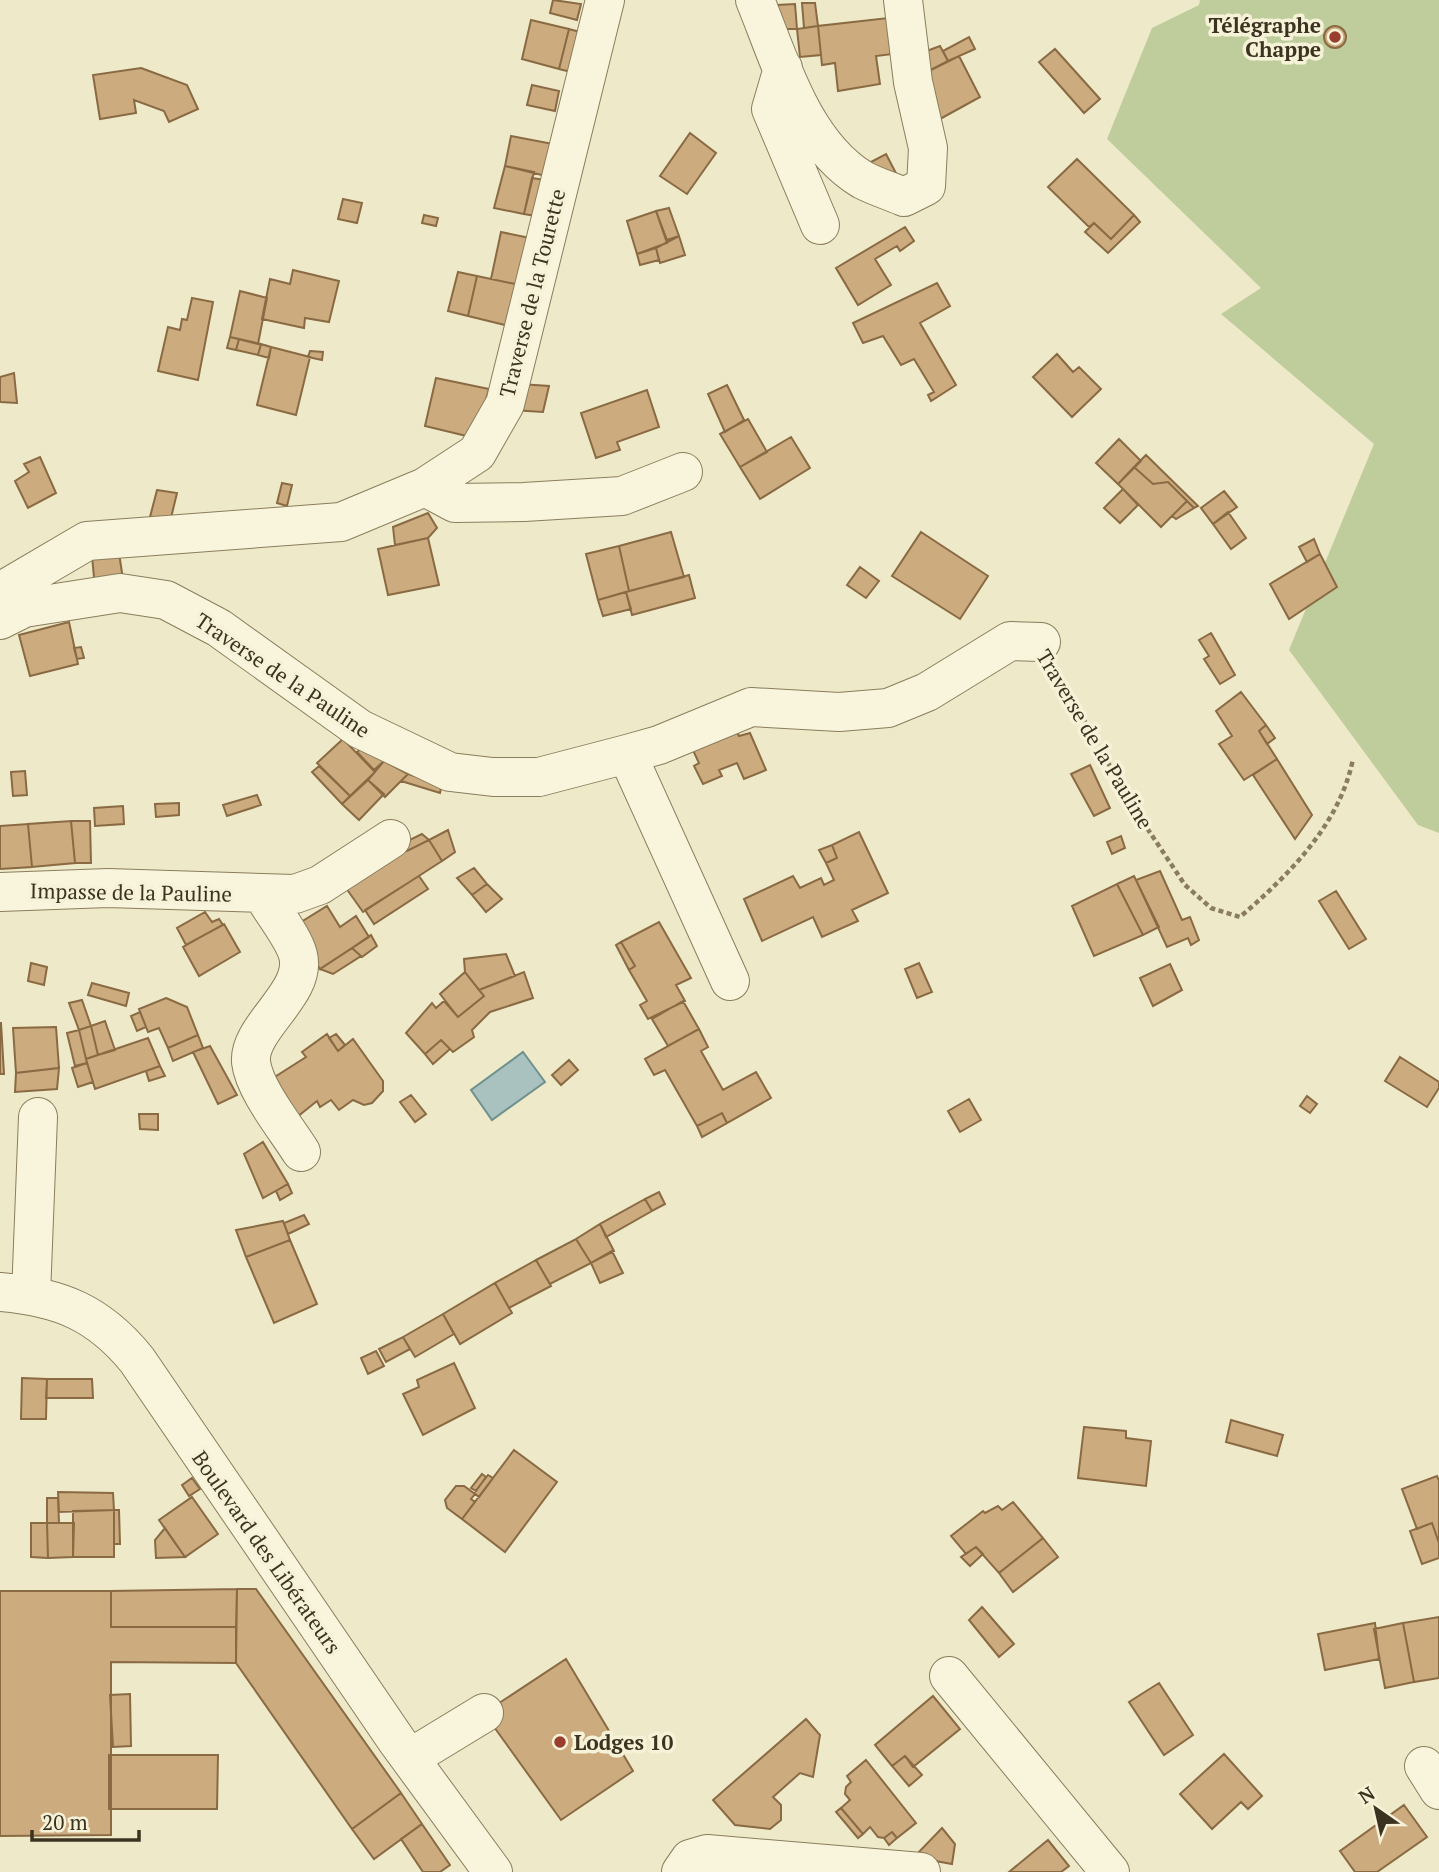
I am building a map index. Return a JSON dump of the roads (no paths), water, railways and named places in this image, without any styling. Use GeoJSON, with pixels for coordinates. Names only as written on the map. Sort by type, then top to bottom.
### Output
{"type":"FeatureCollection","features":[{"type":"Feature","properties":{"kind":"street","name":"Traverse de la Tourette"},"geometry":{"type":"LineString","coordinates":[[0,592],[88,541],[341,522],[425,487],[477,453],[505,404],[605,0]]}},
{"type":"Feature","properties":{"kind":"street"},"geometry":{"type":"LineString","coordinates":[[755,0],[806,116],[832,154],[863,180],[904,197],[926,186],[928,148],[913,82],[903,0]]}},
{"type":"Feature","properties":{"kind":"street"},"geometry":{"type":"LineString","coordinates":[[783,68],[771,109],[820,225]]}},
{"type":"Feature","properties":{"kind":"street"},"geometry":{"type":"LineString","coordinates":[[425,487],[455,503],[622,496],[683,472]]}},
{"type":"Feature","properties":{"kind":"street","name":"Traverse de la Pauline"},"geometry":{"type":"LineString","coordinates":[[0,620],[24,608],[120,593],[166,600],[219,628],[360,729],[450,772],[493,777],[539,777],[626,754],[659,745],[751,707],[839,712],[888,708],[927,692],[1010,641],[1041,642]]}},
{"type":"Feature","properties":{"kind":"street"},"geometry":{"type":"LineString","coordinates":[[626,754],[730,981]]}},
{"type":"Feature","properties":{"kind":"street","name":"Impasse de la Pauline"},"geometry":{"type":"LineString","coordinates":[[0,892],[108,888],[295,894],[320,885],[391,839]]}},
{"type":"Feature","properties":{"kind":"street"},"geometry":{"type":"LineString","coordinates":[[263,895],[298,955],[299,975],[257,1043],[251,1060],[260,1086],[301,1152]]}},
{"type":"Feature","properties":{"kind":"street"},"geometry":{"type":"LineString","coordinates":[[16,1293],[38,1117]]}},
{"type":"Feature","properties":{"kind":"street","name":"Boulevard des Libérateurs"},"geometry":{"type":"LineString","coordinates":[[16,1293],[84,1312],[122,1342],[410,1758],[493,1872]]}},
{"type":"Feature","properties":{"kind":"street"},"geometry":{"type":"LineString","coordinates":[[949,1676],[1110,1872]]}},
{"type":"Feature","properties":{"kind":"street"},"geometry":{"type":"LineString","coordinates":[[410,1758],[484,1713]]}},
{"type":"Feature","properties":{"kind":"street"},"geometry":{"type":"LineString","coordinates":[[681,1872],[690,1859],[707,1854],[921,1872]]}},
{"type":"Feature","properties":{"kind":"water"},"geometry":{"type":"Polygon","coordinates":[[[523,1052],[545,1082],[492,1120],[471,1090],[523,1052]]]}},
{"type":"Feature","properties":{"kind":"place","name":"Télégraphe Chappe"},"geometry":{"type":"Point","coordinates":[1335,37]}},
{"type":"Feature","properties":{"kind":"place","name":"Lodges 10"},"geometry":{"type":"Point","coordinates":[560,1742]}}]}
